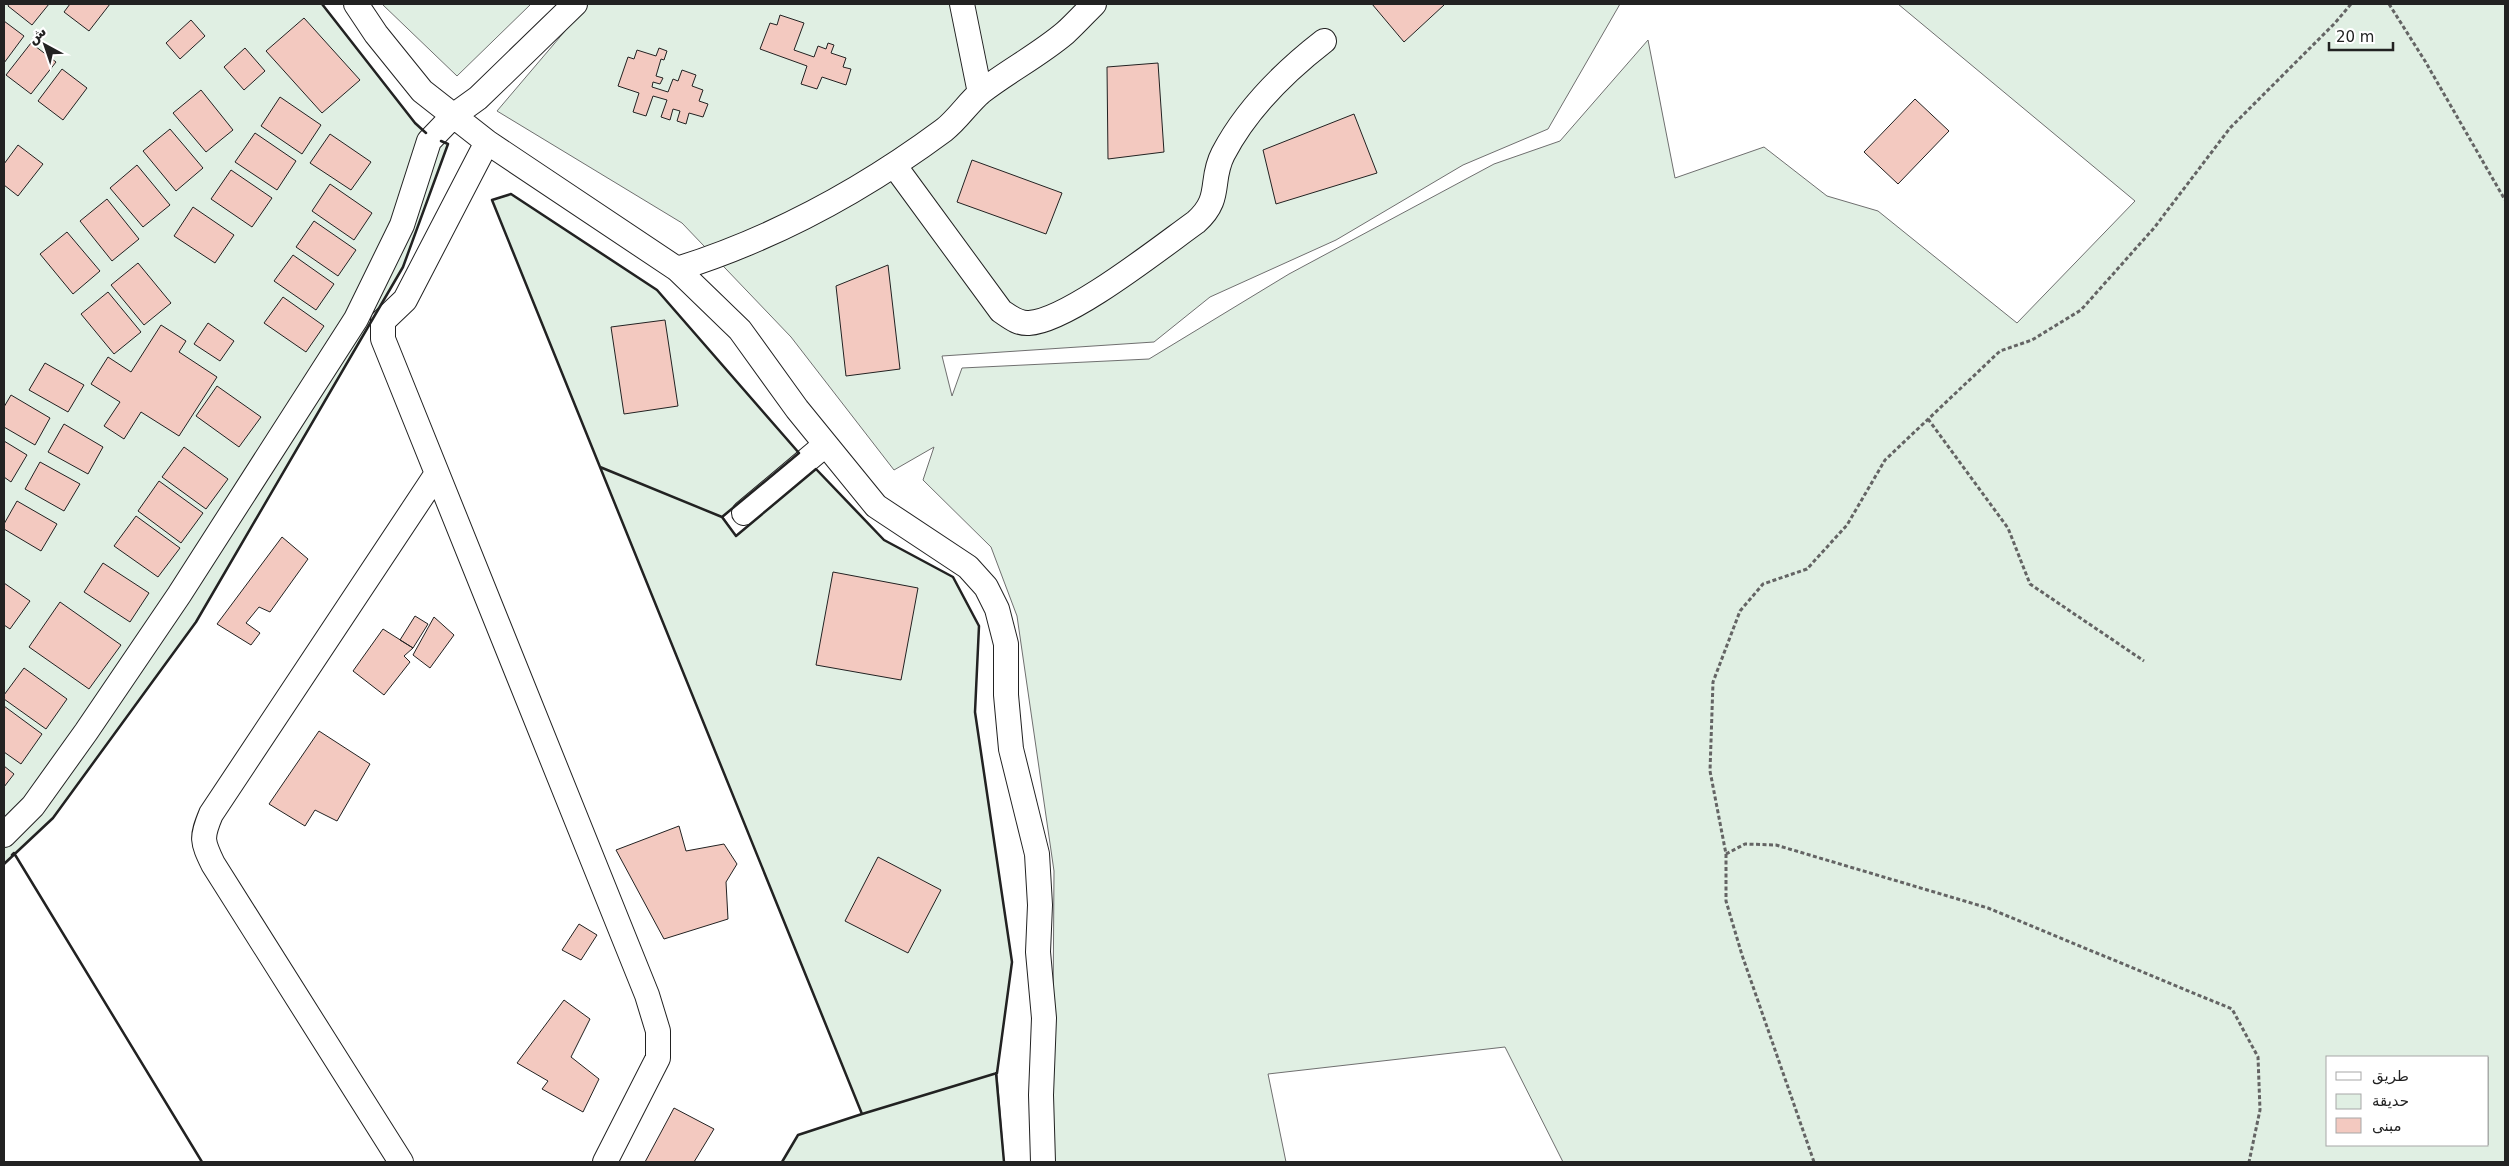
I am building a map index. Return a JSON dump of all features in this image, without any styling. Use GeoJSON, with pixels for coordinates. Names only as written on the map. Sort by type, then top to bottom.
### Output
{"type":"FeatureCollection","features":[{"type":"Feature","properties":{"kind":"street"},"geometry":{"type":"LineString","coordinates":[[356,4],[376,34],[422,91],[487,142],[677,269],[740,330],[825,445],[876,506],[968,567],[986,587],[997,609],[1006,644],[1006,695],[1011,749],[1037,854],[1040,905],[1038,952],[1044,1018],[1040,1095],[1043,1162]]}},
{"type":"Feature","properties":{"kind":"street"},"geometry":{"type":"LineString","coordinates":[[4,835],[33,806],[86,732],[300,409],[356,319],[402,224],[429,141],[453,116],[478,98],[574,4]]}},
{"type":"Feature","properties":{"kind":"street"},"geometry":{"type":"LineString","coordinates":[[962,4],[980,93]]}},
{"type":"Feature","properties":{"kind":"street"},"geometry":{"type":"LineString","coordinates":[[677,269],[718,256],[802,218],[826,206],[894,165],[946,128],[980,93],[1064,34],[1094,4]]}},
{"type":"Feature","properties":{"kind":"street"},"geometry":{"type":"LineString","coordinates":[[894,165],[1001,311],[1014,320],[1028,324],[1046,320],[1087,299],[1207,213],[1215,197],[1216,178],[1222,156],[1243,120],[1292,66],[1324,41]]}},
{"type":"Feature","properties":{"kind":"street"},"geometry":{"type":"LineString","coordinates":[[487,142],[405,300],[383,322],[383,339],[436,475],[643,986],[658,1031],[658,1058],[605,1162]]}},
{"type":"Feature","properties":{"kind":"street"},"geometry":{"type":"LineString","coordinates":[[744,513],[825,445]]}},
{"type":"Feature","properties":{"kind":"street"},"geometry":{"type":"LineString","coordinates":[[401,1162],[213,864],[206,848],[203,833],[211,814],[436,475]]}},
{"type":"Feature","properties":{"kind":"path"},"geometry":{"type":"LineString","coordinates":[[1814,1162],[1742,955],[1726,901],[1726,854],[1710,771],[1712,682],[1740,611],[1763,584],[1807,569],[1847,525],[1886,460],[2000,351],[2032,340],[2081,310],[2154,228],[2230,128],[2335,23],[2351,4]]}},
{"type":"Feature","properties":{"kind":"path"},"geometry":{"type":"LineString","coordinates":[[2389,4],[2425,61],[2505,200]]}},
{"type":"Feature","properties":{"kind":"path"},"geometry":{"type":"LineString","coordinates":[[1928,419],[2008,528],[2030,584],[2144,661]]}},
{"type":"Feature","properties":{"kind":"path"},"geometry":{"type":"LineString","coordinates":[[1726,854],[1744,844],[1776,845],[1988,908],[2232,1009],[2258,1057],[2260,1110],[2249,1162]]}},
{"type":"Feature","properties":{"kind":"green space"},"geometry":{"type":"Polygon","coordinates":[[[4,4],[322,4],[415,123],[431,137],[448,144],[403,267],[196,622],[53,818],[4,864],[4,4]]]}},
{"type":"Feature","properties":{"kind":"green space"},"geometry":{"type":"Polygon","coordinates":[[[382,4],[531,4],[457,76],[382,4]]]}},
{"type":"Feature","properties":{"kind":"green space"},"geometry":{"type":"Polygon","coordinates":[[[588,4],[1620,4],[1548,129],[1463,165],[1336,240],[1210,297],[1154,342],[942,356],[952,396],[962,368],[1149,359],[1289,274],[1494,164],[1560,141],[1648,40],[1675,178],[1764,147],[1827,196],[1878,211],[2017,323],[2135,201],[1898,4],[2505,4],[2505,1162],[1563,1162],[1505,1047],[1268,1074],[1286,1162],[1052,1162],[1054,871],[1017,616],[991,547],[923,480],[934,447],[894,470],[791,337],[682,223],[497,111],[588,4]]]}},
{"type":"Feature","properties":{"kind":"green space"},"geometry":{"type":"Polygon","coordinates":[[[511,194],[657,290],[799,453],[723,517],[736,536],[816,469],[884,540],[953,577],[979,626],[975,712],[1012,962],[997,1073],[1004,1162],[782,1162],[798,1135],[862,1114],[492,200],[511,194]]]}},
{"type":"Feature","properties":{"kind":"building"},"geometry":{"type":"Polygon","coordinates":[[[9,4],[49,4],[32,25],[8,6],[9,4]]]}},
{"type":"Feature","properties":{"kind":"building"},"geometry":{"type":"Polygon","coordinates":[[[70,4],[110,4],[89,31],[64,12],[70,4]]]}},
{"type":"Feature","properties":{"kind":"building"},"geometry":{"type":"Polygon","coordinates":[[[1372,4],[1443,4],[1444,5],[1404,42],[1372,4]]]}},
{"type":"Feature","properties":{"kind":"building"},"geometry":{"type":"Polygon","coordinates":[[[780,15],[804,23],[794,50],[814,57],[818,46],[826,49],[828,43],[834,45],[831,53],[846,58],[843,67],[851,69],[846,85],[822,77],[817,89],[801,84],[807,66],[760,49],[770,23],[777,25],[780,15]]]}},
{"type":"Feature","properties":{"kind":"building"},"geometry":{"type":"Polygon","coordinates":[[[304,18],[360,80],[322,113],[266,51],[304,18]]]}},
{"type":"Feature","properties":{"kind":"building"},"geometry":{"type":"Polygon","coordinates":[[[191,20],[205,36],[180,59],[166,43],[191,20]]]}},
{"type":"Feature","properties":{"kind":"building"},"geometry":{"type":"Polygon","coordinates":[[[4,21],[24,36],[4,63],[4,21]]]}},
{"type":"Feature","properties":{"kind":"building"},"geometry":{"type":"Polygon","coordinates":[[[31,43],[56,62],[31,94],[6,75],[31,43]]]}},
{"type":"Feature","properties":{"kind":"building"},"geometry":{"type":"Polygon","coordinates":[[[245,48],[265,71],[244,90],[224,67],[245,48]]]}},
{"type":"Feature","properties":{"kind":"building"},"geometry":{"type":"Polygon","coordinates":[[[659,48],[667,51],[664,60],[661,59],[656,76],[663,78],[660,84],[653,82],[652,87],[668,92],[673,79],[678,81],[682,70],[696,75],[692,86],[703,90],[699,101],[708,104],[703,117],[689,113],[686,124],[677,121],[680,111],[673,109],[670,120],[661,117],[667,100],[653,96],[646,116],[633,112],[639,93],[618,86],[628,57],[634,59],[637,50],[656,56],[659,48]]]}},
{"type":"Feature","properties":{"kind":"building"},"geometry":{"type":"Polygon","coordinates":[[[1158,63],[1164,152],[1108,159],[1107,67],[1158,63]]]}},
{"type":"Feature","properties":{"kind":"building"},"geometry":{"type":"Polygon","coordinates":[[[62,69],[87,88],[63,120],[38,101],[62,69]]]}},
{"type":"Feature","properties":{"kind":"building"},"geometry":{"type":"Polygon","coordinates":[[[201,90],[233,130],[206,152],[173,113],[201,90]]]}},
{"type":"Feature","properties":{"kind":"building"},"geometry":{"type":"Polygon","coordinates":[[[280,97],[321,125],[302,154],[261,126],[280,97]]]}},
{"type":"Feature","properties":{"kind":"building"},"geometry":{"type":"Polygon","coordinates":[[[1915,99],[1949,131],[1898,184],[1864,152],[1915,99]]]}},
{"type":"Feature","properties":{"kind":"building"},"geometry":{"type":"Polygon","coordinates":[[[1354,114],[1377,173],[1276,204],[1263,150],[1354,114]]]}},
{"type":"Feature","properties":{"kind":"building"},"geometry":{"type":"Polygon","coordinates":[[[170,129],[203,168],[176,191],[143,151],[170,129]]]}},
{"type":"Feature","properties":{"kind":"building"},"geometry":{"type":"Polygon","coordinates":[[[255,133],[296,161],[277,190],[235,162],[255,133]]]}},
{"type":"Feature","properties":{"kind":"building"},"geometry":{"type":"Polygon","coordinates":[[[330,134],[371,162],[351,190],[310,163],[330,134]]]}},
{"type":"Feature","properties":{"kind":"building"},"geometry":{"type":"Polygon","coordinates":[[[18,145],[43,164],[18,196],[4,185],[4,164],[18,145]]]}},
{"type":"Feature","properties":{"kind":"building"},"geometry":{"type":"Polygon","coordinates":[[[972,160],[1062,193],[1046,234],[957,202],[972,160]]]}},
{"type":"Feature","properties":{"kind":"building"},"geometry":{"type":"Polygon","coordinates":[[[137,165],[170,205],[143,227],[110,188],[137,165]]]}},
{"type":"Feature","properties":{"kind":"building"},"geometry":{"type":"Polygon","coordinates":[[[231,170],[272,198],[252,227],[211,199],[231,170]]]}},
{"type":"Feature","properties":{"kind":"building"},"geometry":{"type":"Polygon","coordinates":[[[330,184],[372,213],[354,240],[312,211],[330,184]]]}},
{"type":"Feature","properties":{"kind":"building"},"geometry":{"type":"Polygon","coordinates":[[[107,199],[139,239],[112,261],[80,221],[107,199]]]}},
{"type":"Feature","properties":{"kind":"building"},"geometry":{"type":"Polygon","coordinates":[[[193,207],[234,235],[215,263],[174,236],[193,207]]]}},
{"type":"Feature","properties":{"kind":"building"},"geometry":{"type":"Polygon","coordinates":[[[314,221],[356,250],[338,276],[296,247],[314,221]]]}},
{"type":"Feature","properties":{"kind":"building"},"geometry":{"type":"Polygon","coordinates":[[[67,232],[100,271],[73,294],[40,254],[67,232]]]}},
{"type":"Feature","properties":{"kind":"building"},"geometry":{"type":"Polygon","coordinates":[[[293,255],[334,284],[316,310],[274,281],[293,255]]]}},
{"type":"Feature","properties":{"kind":"building"},"geometry":{"type":"Polygon","coordinates":[[[138,263],[171,303],[144,325],[111,285],[138,263]]]}},
{"type":"Feature","properties":{"kind":"building"},"geometry":{"type":"Polygon","coordinates":[[[888,265],[900,369],[846,376],[836,286],[888,265]]]}},
{"type":"Feature","properties":{"kind":"building"},"geometry":{"type":"Polygon","coordinates":[[[108,292],[141,332],[114,354],[81,314],[108,292]]]}},
{"type":"Feature","properties":{"kind":"building"},"geometry":{"type":"Polygon","coordinates":[[[283,297],[324,326],[306,352],[264,323],[283,297]]]}},
{"type":"Feature","properties":{"kind":"building"},"geometry":{"type":"Polygon","coordinates":[[[665,320],[678,406],[624,414],[611,327],[665,320]]]}},
{"type":"Feature","properties":{"kind":"building"},"geometry":{"type":"Polygon","coordinates":[[[208,323],[234,341],[220,361],[194,344],[208,323]]]}},
{"type":"Feature","properties":{"kind":"building"},"geometry":{"type":"Polygon","coordinates":[[[161,325],[186,341],[179,352],[217,377],[179,436],[141,412],[124,439],[104,426],[120,402],[91,384],[108,357],[131,372],[161,325]]]}},
{"type":"Feature","properties":{"kind":"building"},"geometry":{"type":"Polygon","coordinates":[[[45,363],[84,385],[68,412],[29,390],[45,363]]]}},
{"type":"Feature","properties":{"kind":"building"},"geometry":{"type":"Polygon","coordinates":[[[217,386],[261,417],[239,447],[196,416],[217,386]]]}},
{"type":"Feature","properties":{"kind":"building"},"geometry":{"type":"Polygon","coordinates":[[[11,395],[50,418],[35,445],[4,427],[4,407],[11,395]]]}},
{"type":"Feature","properties":{"kind":"building"},"geometry":{"type":"Polygon","coordinates":[[[64,424],[103,447],[88,474],[48,452],[64,424]]]}},
{"type":"Feature","properties":{"kind":"building"},"geometry":{"type":"Polygon","coordinates":[[[4,441],[27,455],[11,482],[4,477],[4,441]]]}},
{"type":"Feature","properties":{"kind":"building"},"geometry":{"type":"Polygon","coordinates":[[[184,447],[228,479],[206,509],[162,477],[184,447]]]}},
{"type":"Feature","properties":{"kind":"building"},"geometry":{"type":"Polygon","coordinates":[[[40,462],[80,484],[64,511],[25,489],[40,462]]]}},
{"type":"Feature","properties":{"kind":"building"},"geometry":{"type":"Polygon","coordinates":[[[159,481],[203,513],[181,543],[138,511],[159,481]]]}},
{"type":"Feature","properties":{"kind":"building"},"geometry":{"type":"Polygon","coordinates":[[[17,501],[57,524],[41,551],[4,529],[4,524],[17,501]]]}},
{"type":"Feature","properties":{"kind":"building"},"geometry":{"type":"Polygon","coordinates":[[[136,516],[180,548],[158,577],[114,546],[136,516]]]}},
{"type":"Feature","properties":{"kind":"building"},"geometry":{"type":"Polygon","coordinates":[[[282,537],[308,559],[270,612],[259,607],[246,623],[260,633],[251,645],[217,624],[282,537]]]}},
{"type":"Feature","properties":{"kind":"building"},"geometry":{"type":"Polygon","coordinates":[[[103,563],[149,593],[130,622],[84,592],[103,563]]]}},
{"type":"Feature","properties":{"kind":"building"},"geometry":{"type":"Polygon","coordinates":[[[833,572],[918,588],[901,680],[816,665],[833,572]]]}},
{"type":"Feature","properties":{"kind":"building"},"geometry":{"type":"Polygon","coordinates":[[[4,583],[30,601],[10,629],[4,625],[4,583]]]}},
{"type":"Feature","properties":{"kind":"building"},"geometry":{"type":"Polygon","coordinates":[[[60,602],[121,645],[89,689],[29,647],[60,602]]]}},
{"type":"Feature","properties":{"kind":"building"},"geometry":{"type":"Polygon","coordinates":[[[415,616],[428,624],[413,648],[400,640],[415,616]]]}},
{"type":"Feature","properties":{"kind":"building"},"geometry":{"type":"Polygon","coordinates":[[[434,617],[454,635],[430,668],[413,655],[434,617]]]}},
{"type":"Feature","properties":{"kind":"building"},"geometry":{"type":"Polygon","coordinates":[[[383,629],[413,648],[404,656],[410,662],[384,695],[353,671],[383,629]]]}},
{"type":"Feature","properties":{"kind":"building"},"geometry":{"type":"Polygon","coordinates":[[[24,668],[67,699],[46,729],[4,699],[4,695],[24,668]]]}},
{"type":"Feature","properties":{"kind":"building"},"geometry":{"type":"Polygon","coordinates":[[[4,706],[42,734],[21,764],[4,752],[4,706]]]}},
{"type":"Feature","properties":{"kind":"building"},"geometry":{"type":"Polygon","coordinates":[[[319,731],[370,764],[337,821],[315,810],[305,826],[269,804],[319,731]]]}},
{"type":"Feature","properties":{"kind":"building"},"geometry":{"type":"Polygon","coordinates":[[[4,766],[14,774],[4,787],[4,766]]]}},
{"type":"Feature","properties":{"kind":"building"},"geometry":{"type":"Polygon","coordinates":[[[679,826],[686,851],[724,844],[737,864],[726,882],[728,919],[664,939],[616,850],[679,826]]]}},
{"type":"Feature","properties":{"kind":"building"},"geometry":{"type":"Polygon","coordinates":[[[878,857],[941,890],[908,953],[845,921],[878,857]]]}},
{"type":"Feature","properties":{"kind":"building"},"geometry":{"type":"Polygon","coordinates":[[[579,924],[597,935],[581,960],[562,950],[579,924]]]}},
{"type":"Feature","properties":{"kind":"building"},"geometry":{"type":"Polygon","coordinates":[[[564,1000],[590,1019],[571,1057],[599,1079],[583,1112],[542,1089],[548,1081],[517,1063],[564,1000]]]}},
{"type":"Feature","properties":{"kind":"building"},"geometry":{"type":"Polygon","coordinates":[[[674,1108],[714,1129],[694,1162],[645,1162],[674,1108]]]}},
{"type":"Feature","properties":{"kind":"wall"},"geometry":{"type":"LineString","coordinates":[[322,4],[415,123],[426,133]]}},
{"type":"Feature","properties":{"kind":"wall"},"geometry":{"type":"LineString","coordinates":[[4,864],[53,818],[196,622],[403,267],[448,144],[441,141]]}},
{"type":"Feature","properties":{"kind":"wall"},"geometry":{"type":"LineString","coordinates":[[511,194],[657,290],[799,453],[722,517],[600,467],[492,200],[511,194]]}},
{"type":"Feature","properties":{"kind":"wall"},"geometry":{"type":"LineString","coordinates":[[600,467],[722,517],[736,536],[816,469],[884,540],[953,577],[979,626],[975,712],[1012,962],[997,1073],[862,1114],[600,467]]}},
{"type":"Feature","properties":{"kind":"wall"},"geometry":{"type":"LineString","coordinates":[[12,855],[14,853],[202,1162]]}},
{"type":"Feature","properties":{"kind":"wall"},"geometry":{"type":"LineString","coordinates":[[996,1073],[1004,1162]]}},
{"type":"Feature","properties":{"kind":"wall"},"geometry":{"type":"LineString","coordinates":[[782,1162],[798,1135],[862,1114]]}}]}
